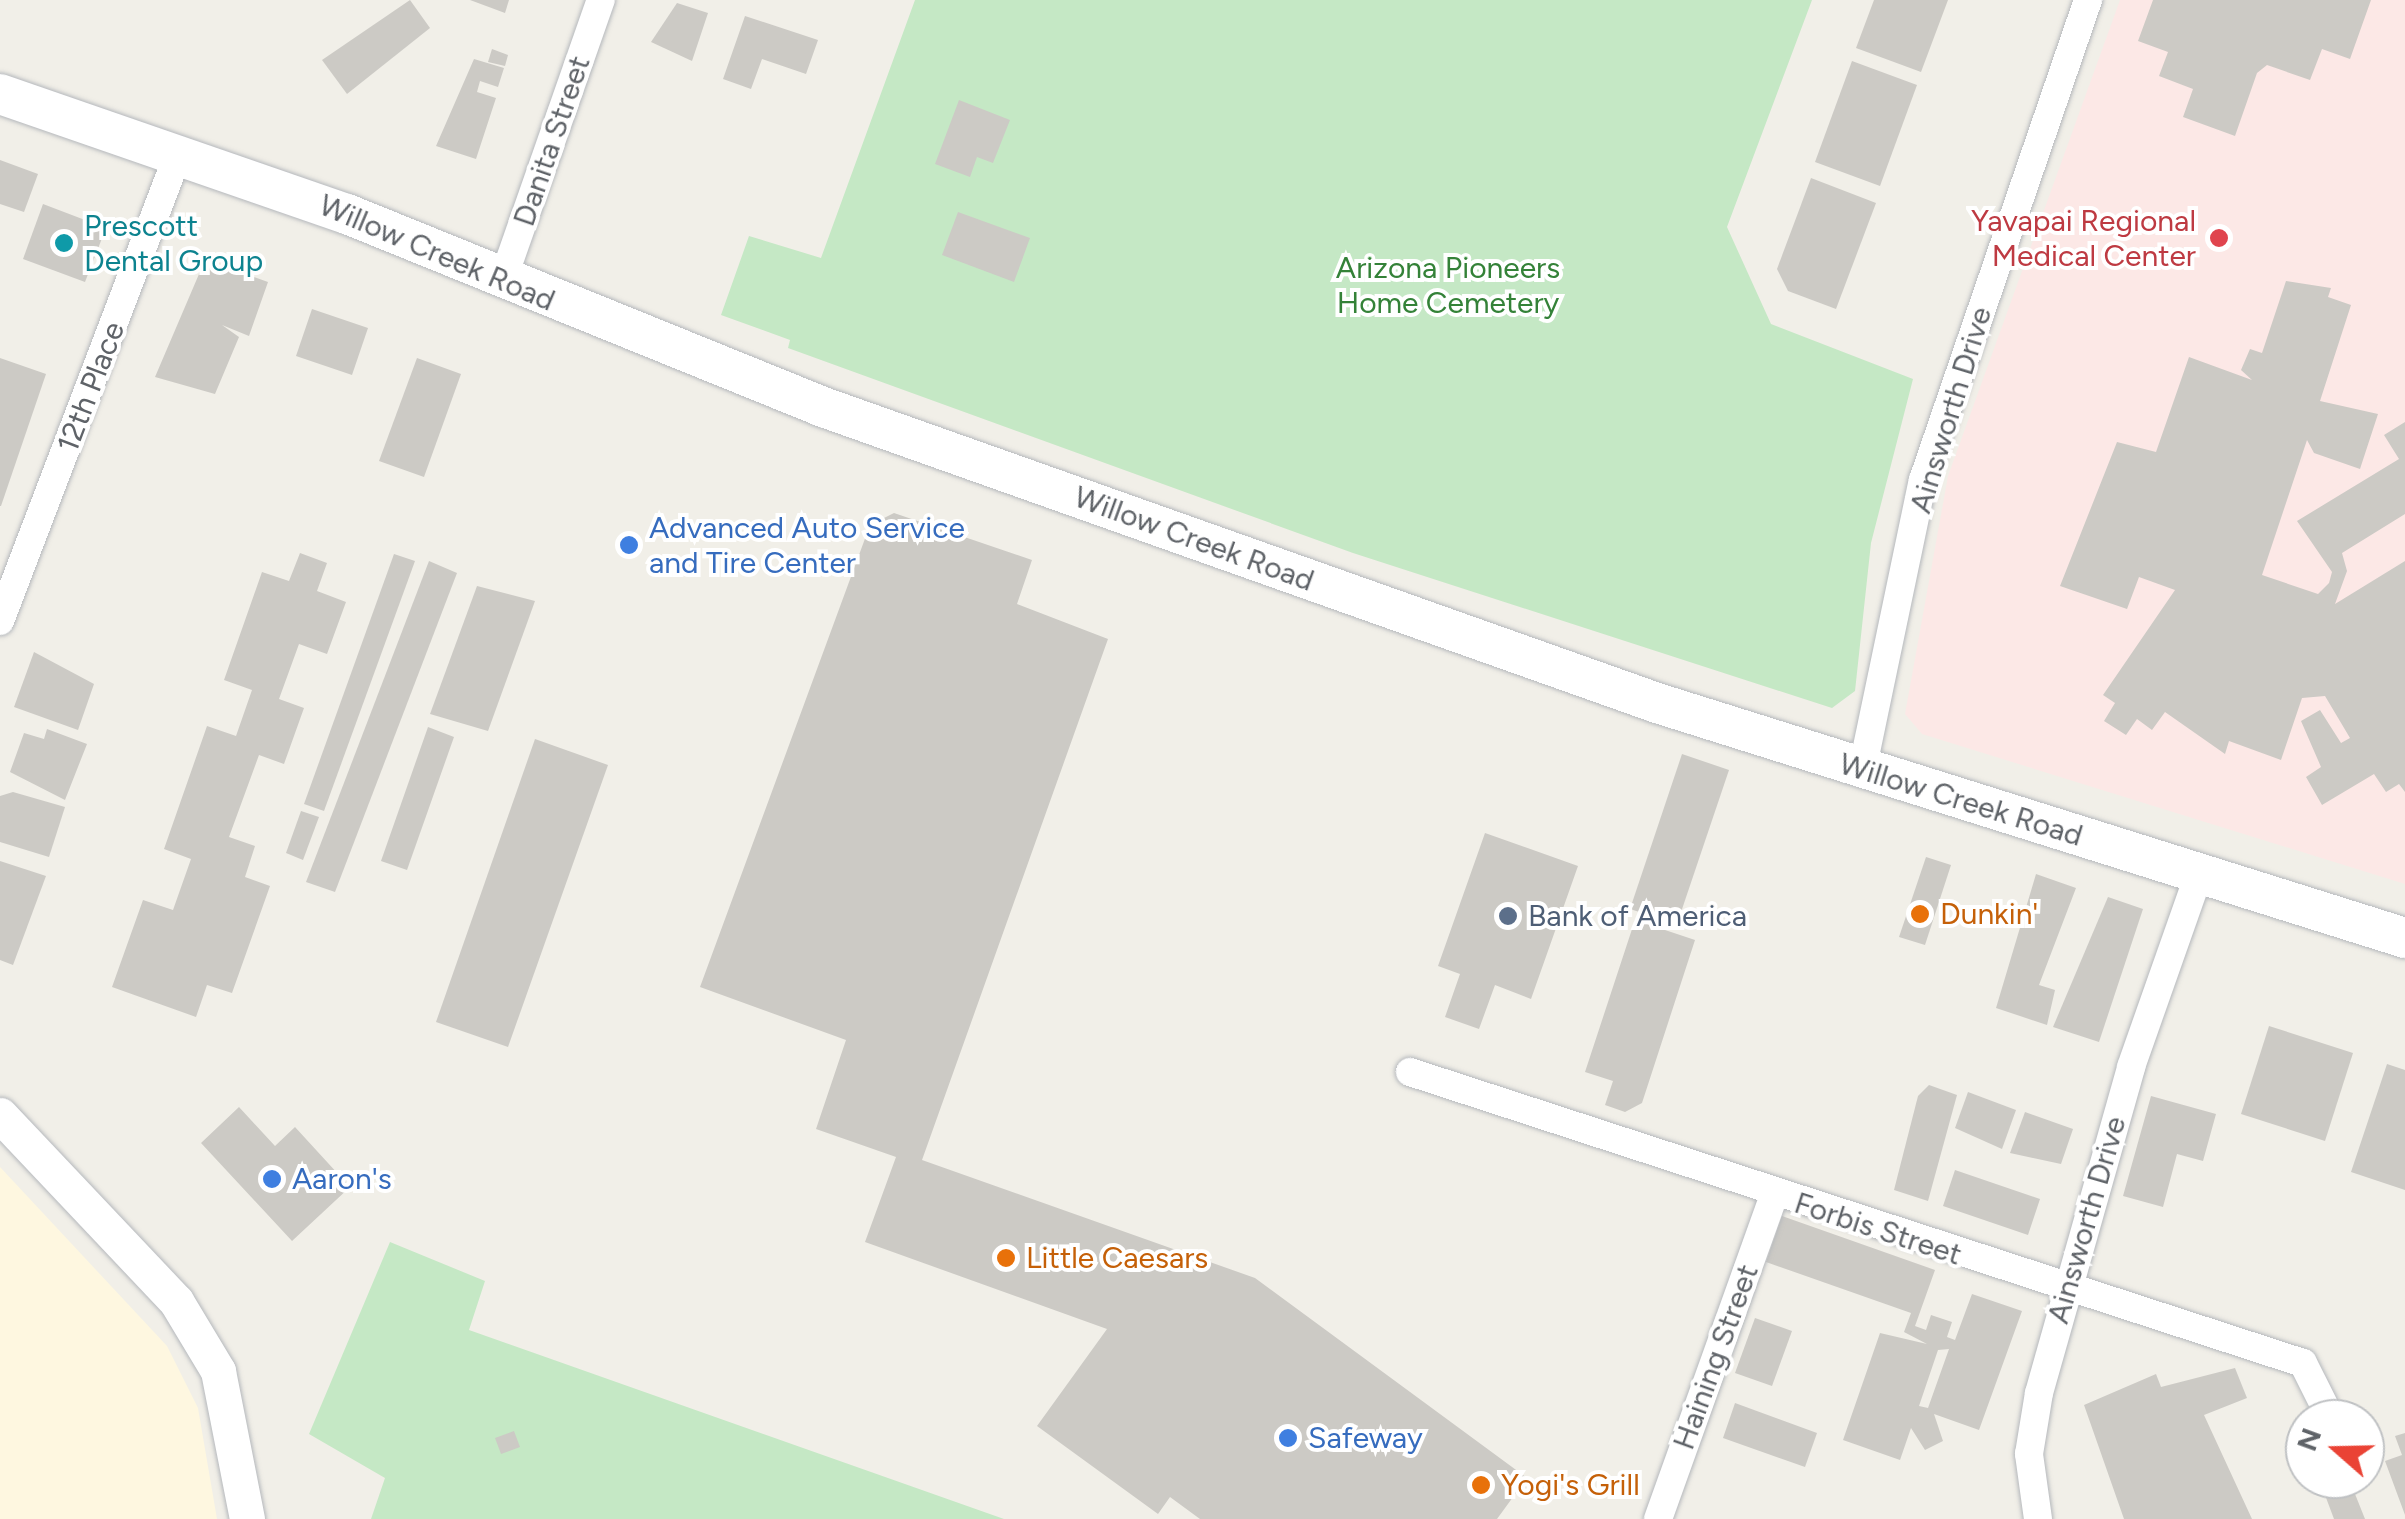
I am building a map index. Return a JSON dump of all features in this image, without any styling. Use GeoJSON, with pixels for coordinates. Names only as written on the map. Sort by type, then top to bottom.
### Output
{"type":"FeatureCollection","features":[{"type":"Feature","properties":{"kind":"main road","name":"Willow Creek Road"},"geometry":{"type":"LineString","coordinates":[[0,94],[178,152],[823,408],[1862,771],[2200,870],[2405,938]]}},
{"type":"Feature","properties":{"kind":"street","name":"Danita Street"},"geometry":{"type":"LineString","coordinates":[[502,282],[601,0]]}},
{"type":"Feature","properties":{"kind":"street","name":"Ainsworth Drive"},"geometry":{"type":"LineString","coordinates":[[1862,771],[1923,480],[2088,0]]}},
{"type":"Feature","properties":{"kind":"street","name":"12th Place"},"geometry":{"type":"LineString","coordinates":[[0,621],[178,152]]}},
{"type":"Feature","properties":{"kind":"street","name":"Ainsworth Drive"},"geometry":{"type":"LineString","coordinates":[[2038,1519],[2029,1454],[2067,1291],[2200,870]]}},
{"type":"Feature","properties":{"kind":"street","name":"Forbis Street"},"geometry":{"type":"LineString","coordinates":[[1410,1072],[2067,1291],[2303,1363],[2321,1399]]}},
{"type":"Feature","properties":{"kind":"street"},"geometry":{"type":"LineString","coordinates":[[0,1115],[176,1302],[218,1371],[247,1519]]}},
{"type":"Feature","properties":{"kind":"street","name":"Haining Street"},"geometry":{"type":"LineString","coordinates":[[1658,1519],[1774,1195]]}},
{"type":"Feature","properties":{"kind":"shaded area","name":"Yavapai Regional Medical Center"},"geometry":{"type":"Polygon","coordinates":[[[2120,0],[2405,0],[2405,884],[1922,734],[1905,714],[1948,476],[2120,0]]]}},
{"type":"Feature","properties":{"kind":"shaded area"},"geometry":{"type":"Polygon","coordinates":[[[0,1167],[167,1346],[198,1408],[217,1519],[0,1519],[0,1167]]]}},
{"type":"Feature","properties":{"kind":"green space","name":"Arizona Pioneers Home Cemetery"},"geometry":{"type":"Polygon","coordinates":[[[915,0],[1812,0],[1727,227],[1771,324],[1913,379],[1871,543],[1855,691],[1832,708],[1353,553],[788,348],[790,340],[721,315],[749,236],[821,258],[915,0]]]}},
{"type":"Feature","properties":{"kind":"green space"},"geometry":{"type":"Polygon","coordinates":[[[390,1242],[485,1281],[469,1330],[1004,1519],[371,1519],[385,1478],[309,1434],[390,1242]]]}},
{"type":"Feature","properties":{"kind":"building"},"geometry":{"type":"Polygon","coordinates":[[[410,0],[430,28],[347,94],[322,60],[410,0]]]}},
{"type":"Feature","properties":{"kind":"building"},"geometry":{"type":"Polygon","coordinates":[[[470,0],[509,0],[505,13],[470,0]]]}},
{"type":"Feature","properties":{"kind":"building"},"geometry":{"type":"Polygon","coordinates":[[[1874,0],[1948,0],[1921,72],[1856,48],[1874,0]]]}},
{"type":"Feature","properties":{"kind":"building"},"geometry":{"type":"Polygon","coordinates":[[[2153,0],[2371,0],[2350,59],[2322,49],[2310,80],[2267,65],[2257,73],[2235,136],[2183,117],[2193,89],[2159,76],[2168,52],[2138,41],[2153,0]]]}},
{"type":"Feature","properties":{"kind":"building"},"geometry":{"type":"Polygon","coordinates":[[[677,3],[708,13],[692,61],[651,42],[677,3]]]}},
{"type":"Feature","properties":{"kind":"building"},"geometry":{"type":"Polygon","coordinates":[[[745,16],[818,40],[806,74],[762,59],[751,89],[723,79],[745,16]]]}},
{"type":"Feature","properties":{"kind":"building"},"geometry":{"type":"Polygon","coordinates":[[[492,49],[508,55],[505,66],[488,62],[492,49]]]}},
{"type":"Feature","properties":{"kind":"building"},"geometry":{"type":"Polygon","coordinates":[[[474,59],[504,68],[498,87],[480,81],[477,92],[496,98],[476,159],[436,146],[474,59]]]}},
{"type":"Feature","properties":{"kind":"building"},"geometry":{"type":"Polygon","coordinates":[[[1852,61],[1917,85],[1880,186],[1815,162],[1852,61]]]}},
{"type":"Feature","properties":{"kind":"building"},"geometry":{"type":"Polygon","coordinates":[[[959,100],[1010,120],[993,163],[977,157],[970,177],[935,164],[959,100]]]}},
{"type":"Feature","properties":{"kind":"building"},"geometry":{"type":"Polygon","coordinates":[[[0,160],[38,174],[24,212],[0,204],[0,160]]]}},
{"type":"Feature","properties":{"kind":"building"},"geometry":{"type":"Polygon","coordinates":[[[1811,178],[1876,203],[1836,309],[1788,291],[1777,269],[1811,178]]]}},
{"type":"Feature","properties":{"kind":"building","name":"Prescott Dental Group"},"geometry":{"type":"Polygon","coordinates":[[[43,204],[106,228],[85,282],[23,259],[43,204]]]}},
{"type":"Feature","properties":{"kind":"building"},"geometry":{"type":"Polygon","coordinates":[[[958,212],[1030,238],[1014,282],[942,255],[958,212]]]}},
{"type":"Feature","properties":{"kind":"building"},"geometry":{"type":"Polygon","coordinates":[[[205,260],[268,282],[249,336],[222,325],[239,337],[215,394],[155,377],[205,260]]]}},
{"type":"Feature","properties":{"kind":"building"},"geometry":{"type":"Polygon","coordinates":[[[2286,281],[2331,288],[2328,297],[2351,305],[2320,401],[2378,414],[2360,469],[2314,453],[2307,440],[2262,575],[2318,594],[2329,583],[2332,572],[2297,521],[2399,459],[2384,435],[2405,422],[2405,514],[2342,553],[2347,571],[2335,604],[2405,561],[2405,792],[2399,784],[2386,792],[2374,774],[2322,805],[2306,777],[2321,767],[2301,721],[2320,710],[2341,743],[2350,738],[2325,696],[2302,698],[2281,760],[2229,741],[2225,754],[2165,712],[2152,730],[2137,719],[2126,735],[2104,721],[2115,703],[2103,695],[2175,590],[2139,577],[2127,609],[2060,586],[2117,442],[2156,452],[2189,357],[2252,380],[2241,370],[2250,349],[2262,353],[2286,281]]]}},
{"type":"Feature","properties":{"kind":"building"},"geometry":{"type":"Polygon","coordinates":[[[312,309],[368,328],[352,375],[296,356],[312,309]]]}},
{"type":"Feature","properties":{"kind":"building"},"geometry":{"type":"Polygon","coordinates":[[[0,358],[46,374],[1,506],[0,506],[0,358]]]}},
{"type":"Feature","properties":{"kind":"building"},"geometry":{"type":"Polygon","coordinates":[[[417,358],[461,374],[424,477],[379,461],[417,358]]]}},
{"type":"Feature","properties":{"kind":"building"},"geometry":{"type":"Polygon","coordinates":[[[894,513],[1032,560],[1017,604],[1108,639],[922,1160],[1255,1278],[1527,1478],[1497,1519],[1200,1519],[1170,1497],[1158,1514],[1037,1426],[1107,1329],[865,1242],[896,1157],[816,1129],[846,1040],[700,987],[870,525],[894,513]]]}},
{"type":"Feature","properties":{"kind":"building"},"geometry":{"type":"Polygon","coordinates":[[[300,553],[327,563],[317,591],[346,602],[327,654],[299,644],[279,699],[304,708],[284,764],[259,755],[229,837],[255,846],[245,877],[270,886],[232,993],[207,985],[196,1017],[112,987],[143,900],[173,910],[191,859],[164,849],[207,726],[236,736],[252,690],[224,680],[262,572],[289,581],[300,553]]]}},
{"type":"Feature","properties":{"kind":"building"},"geometry":{"type":"Polygon","coordinates":[[[394,554],[415,561],[324,811],[304,804],[394,554]]]}},
{"type":"Feature","properties":{"kind":"building"},"geometry":{"type":"Polygon","coordinates":[[[429,561],[457,573],[335,892],[306,882],[429,561]]]}},
{"type":"Feature","properties":{"kind":"building"},"geometry":{"type":"Polygon","coordinates":[[[477,586],[535,601],[488,731],[430,714],[477,586]]]}},
{"type":"Feature","properties":{"kind":"building"},"geometry":{"type":"Polygon","coordinates":[[[34,652],[94,684],[78,730],[14,707],[34,652]]]}},
{"type":"Feature","properties":{"kind":"building"},"geometry":{"type":"Polygon","coordinates":[[[428,727],[454,737],[407,870],[381,861],[428,727]]]}},
{"type":"Feature","properties":{"kind":"building"},"geometry":{"type":"Polygon","coordinates":[[[47,729],[87,744],[65,800],[10,772],[24,733],[44,739],[47,729]]]}},
{"type":"Feature","properties":{"kind":"building"},"geometry":{"type":"Polygon","coordinates":[[[535,739],[608,765],[508,1047],[436,1022],[535,739]]]}},
{"type":"Feature","properties":{"kind":"building"},"geometry":{"type":"Polygon","coordinates":[[[1682,754],[1729,770],[1677,924],[1630,909],[1682,754]]]}},
{"type":"Feature","properties":{"kind":"building"},"geometry":{"type":"Polygon","coordinates":[[[13,792],[65,807],[49,857],[0,842],[0,796],[13,792]]]}},
{"type":"Feature","properties":{"kind":"building"},"geometry":{"type":"Polygon","coordinates":[[[301,811],[319,817],[303,860],[286,853],[301,811]]]}},
{"type":"Feature","properties":{"kind":"building","name":"Bank of America"},"geometry":{"type":"Polygon","coordinates":[[[1485,833],[1578,866],[1531,999],[1495,985],[1479,1029],[1445,1017],[1460,974],[1438,966],[1485,833]]]}},
{"type":"Feature","properties":{"kind":"building","name":"Dunkin'"},"geometry":{"type":"Polygon","coordinates":[[[1926,857],[1951,865],[1925,945],[1899,937],[1926,857]]]}},
{"type":"Feature","properties":{"kind":"building"},"geometry":{"type":"Polygon","coordinates":[[[0,861],[46,876],[13,965],[0,960],[0,861]]]}},
{"type":"Feature","properties":{"kind":"building"},"geometry":{"type":"Polygon","coordinates":[[[2036,874],[2076,888],[2039,985],[2055,990],[2047,1025],[1996,1008],[2036,874]]]}},
{"type":"Feature","properties":{"kind":"building"},"geometry":{"type":"Polygon","coordinates":[[[2108,897],[2143,909],[2099,1042],[2053,1027],[2108,897]]]}},
{"type":"Feature","properties":{"kind":"building"},"geometry":{"type":"Polygon","coordinates":[[[1635,920],[1695,940],[1642,1103],[1625,1112],[1605,1105],[1613,1081],[1585,1072],[1635,920]]]}},
{"type":"Feature","properties":{"kind":"building"},"geometry":{"type":"Polygon","coordinates":[[[2269,1026],[2353,1053],[2325,1141],[2241,1114],[2269,1026]]]}},
{"type":"Feature","properties":{"kind":"building"},"geometry":{"type":"Polygon","coordinates":[[[2387,1064],[2405,1070],[2405,1190],[2351,1172],[2387,1064]]]}},
{"type":"Feature","properties":{"kind":"building"},"geometry":{"type":"Polygon","coordinates":[[[1929,1085],[1957,1095],[1928,1201],[1894,1190],[1918,1096],[1929,1085]]]}},
{"type":"Feature","properties":{"kind":"building"},"geometry":{"type":"Polygon","coordinates":[[[1968,1092],[2016,1110],[2002,1149],[1955,1128],[1968,1092]]]}},
{"type":"Feature","properties":{"kind":"building"},"geometry":{"type":"Polygon","coordinates":[[[2151,1096],[2216,1114],[2203,1161],[2177,1154],[2163,1207],[2123,1196],[2151,1096]]]}},
{"type":"Feature","properties":{"kind":"building"},"geometry":{"type":"Polygon","coordinates":[[[239,1107],[275,1146],[295,1127],[350,1187],[292,1241],[201,1143],[239,1107]]]}},
{"type":"Feature","properties":{"kind":"building"},"geometry":{"type":"Polygon","coordinates":[[[2025,1112],[2073,1129],[2061,1164],[2010,1153],[2025,1112]]]}},
{"type":"Feature","properties":{"kind":"building"},"geometry":{"type":"Polygon","coordinates":[[[1955,1170],[2040,1199],[2028,1235],[1943,1206],[1955,1170]]]}},
{"type":"Feature","properties":{"kind":"building"},"geometry":{"type":"Polygon","coordinates":[[[1782,1216],[1935,1270],[1915,1326],[1926,1330],[1931,1315],[1952,1322],[1947,1337],[1955,1340],[1972,1294],[2022,1311],[1979,1430],[1934,1414],[1943,1441],[1925,1450],[1911,1428],[1900,1460],[1843,1440],[1880,1333],[1927,1344],[1904,1332],[1911,1313],[1766,1262],[1782,1216]],[[1949,1349],[1938,1350],[1919,1406],[1928,1408],[1949,1349]]]}},
{"type":"Feature","properties":{"kind":"building"},"geometry":{"type":"Polygon","coordinates":[[[1755,1318],[1792,1331],[1772,1386],[1735,1373],[1755,1318]]]}},
{"type":"Feature","properties":{"kind":"building"},"geometry":{"type":"Polygon","coordinates":[[[2235,1368],[2247,1398],[2204,1415],[2252,1519],[2124,1519],[2084,1405],[2156,1374],[2161,1387],[2235,1368]]]}},
{"type":"Feature","properties":{"kind":"building"},"geometry":{"type":"Polygon","coordinates":[[[1735,1403],[1817,1433],[1805,1467],[1723,1438],[1735,1403]]]}},
{"type":"Feature","properties":{"kind":"building"},"geometry":{"type":"Polygon","coordinates":[[[514,1431],[520,1447],[501,1454],[495,1438],[514,1431]]]}},
{"type":"Feature","properties":{"kind":"building"},"geometry":{"type":"Polygon","coordinates":[[[2405,1433],[2405,1515],[2385,1461],[2402,1455],[2395,1436],[2405,1433]]]}},
{"type":"Feature","properties":{"kind":"building"},"geometry":{"type":"Polygon","coordinates":[[[2326,1499],[2357,1499],[2365,1519],[2334,1519],[2326,1499]]]}},
{"type":"Feature","properties":{"kind":"place","name":"Yavapai Regional Medical Center"},"geometry":{"type":"Point","coordinates":[2219,238]}},
{"type":"Feature","properties":{"kind":"place","name":"Prescott Dental Group"},"geometry":{"type":"Point","coordinates":[64,243]}},
{"type":"Feature","properties":{"kind":"place","name":"Advanced Auto Service and Tire Center"},"geometry":{"type":"Point","coordinates":[629,545]}},
{"type":"Feature","properties":{"kind":"place","name":"Dunkin'"},"geometry":{"type":"Point","coordinates":[1920,914]}},
{"type":"Feature","properties":{"kind":"place","name":"Bank of America"},"geometry":{"type":"Point","coordinates":[1508,916]}},
{"type":"Feature","properties":{"kind":"place","name":"Aaron's"},"geometry":{"type":"Point","coordinates":[272,1179]}},
{"type":"Feature","properties":{"kind":"place","name":"Little Caesars"},"geometry":{"type":"Point","coordinates":[1006,1258]}},
{"type":"Feature","properties":{"kind":"place","name":"Safeway"},"geometry":{"type":"Point","coordinates":[1288,1438]}},
{"type":"Feature","properties":{"kind":"place","name":"Yogi's Grill"},"geometry":{"type":"Point","coordinates":[1481,1485]}}]}
